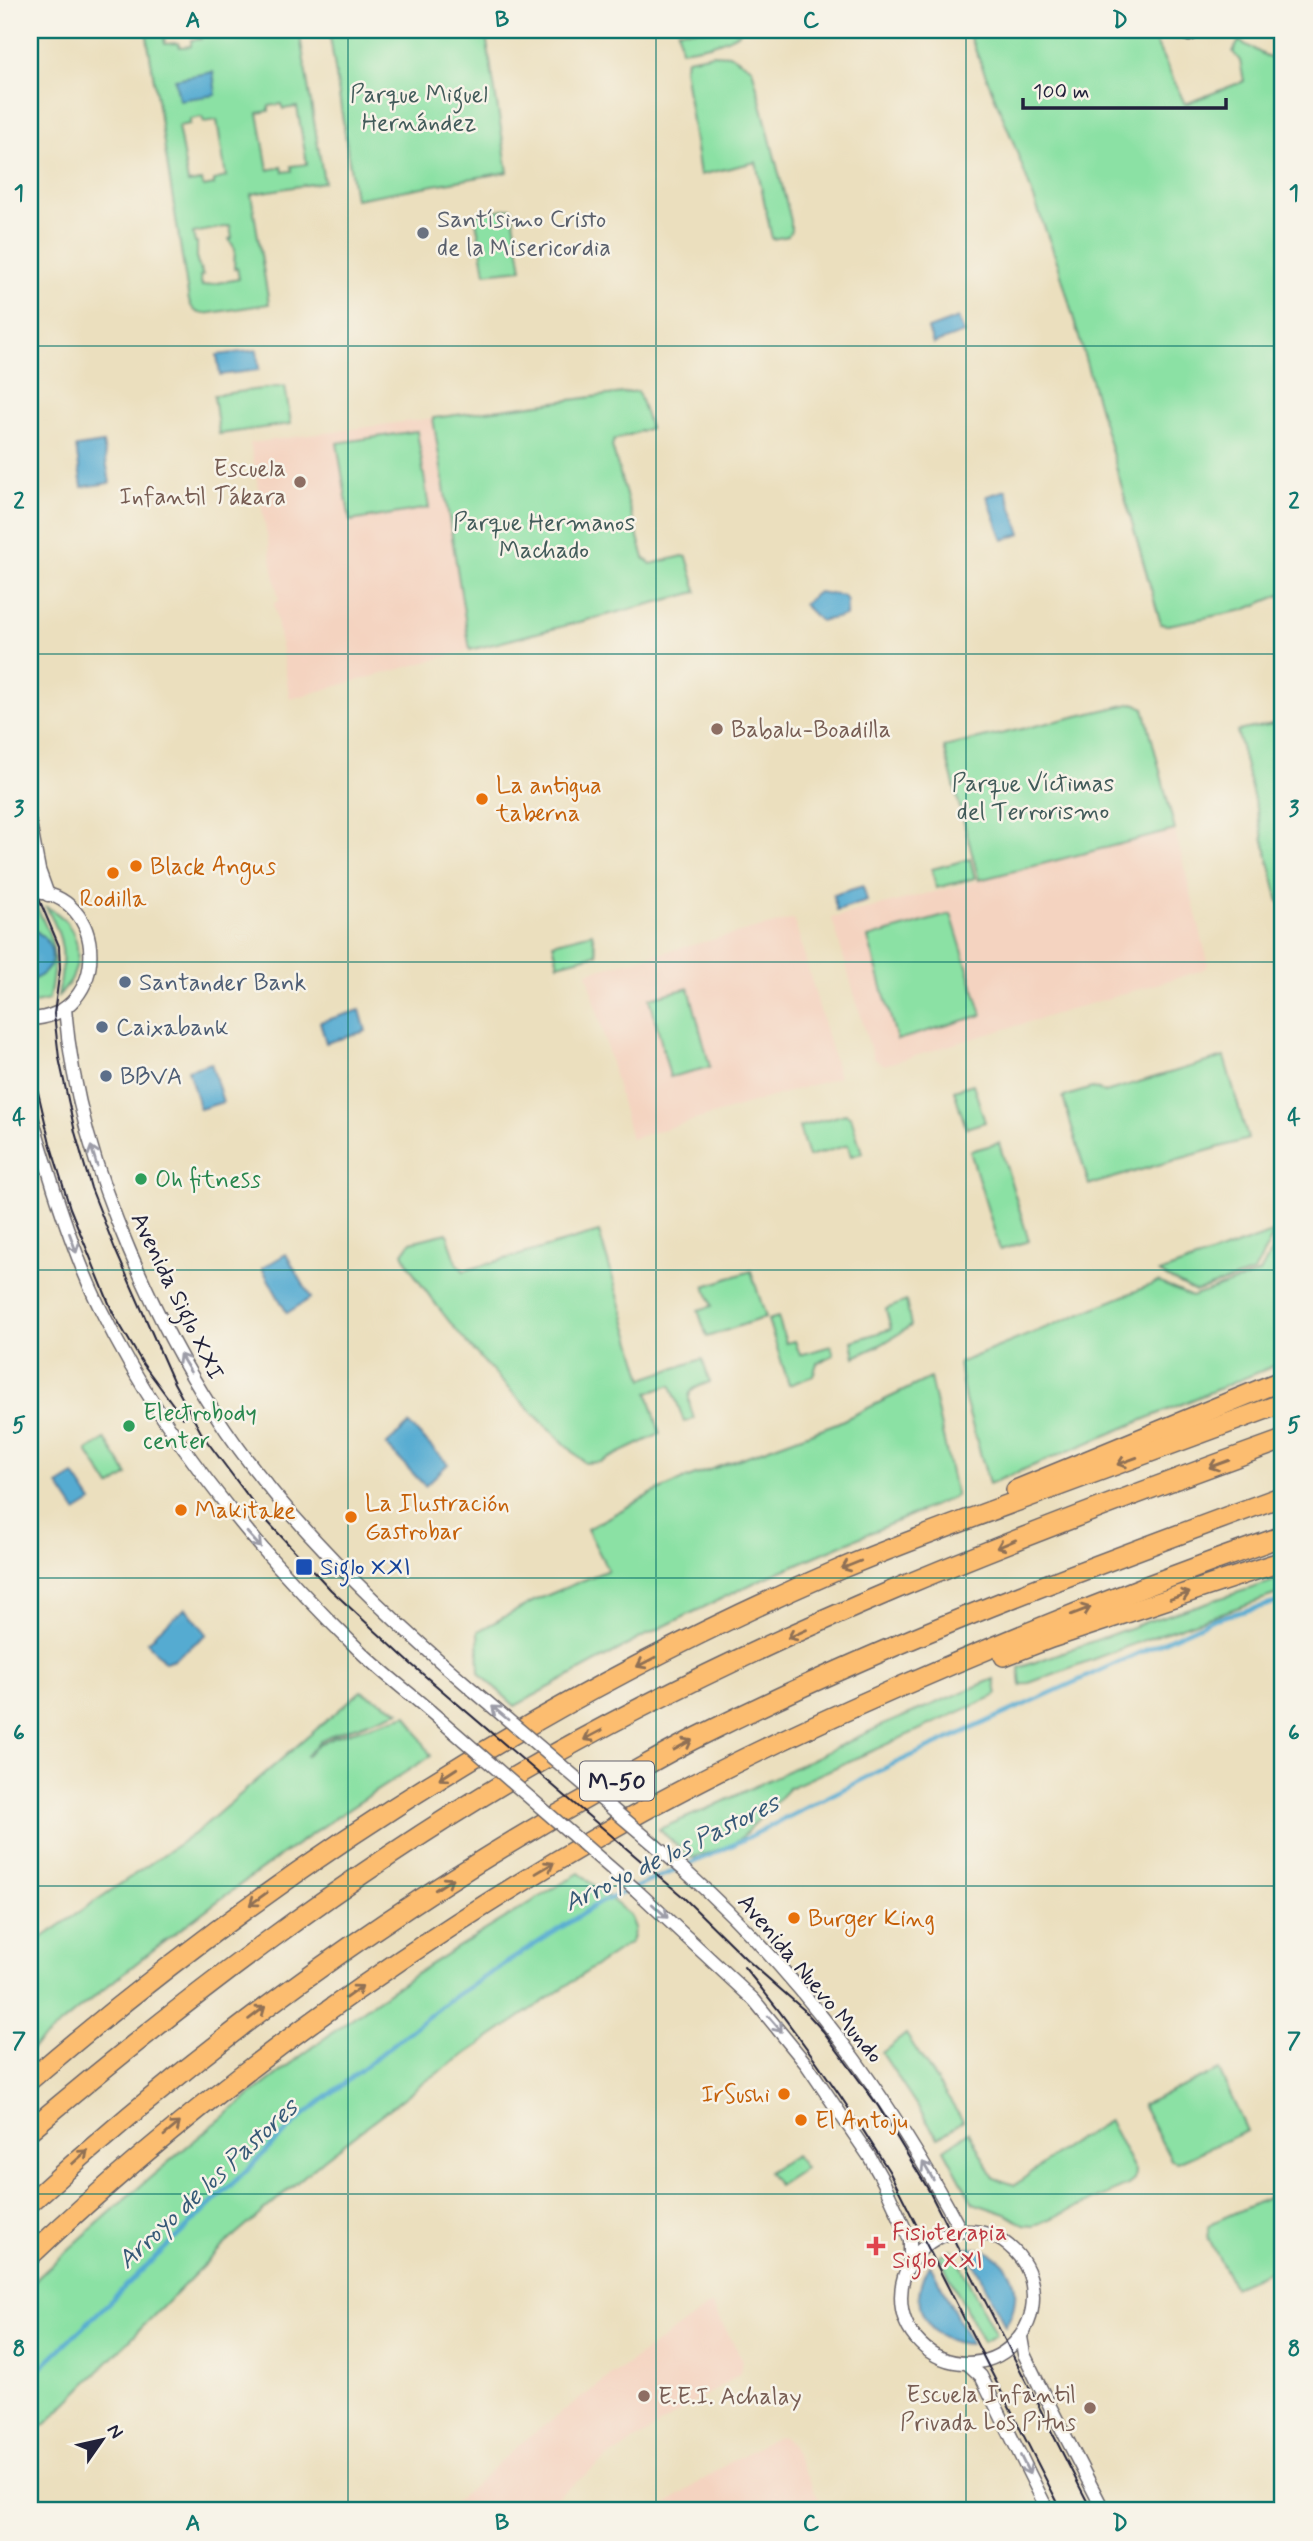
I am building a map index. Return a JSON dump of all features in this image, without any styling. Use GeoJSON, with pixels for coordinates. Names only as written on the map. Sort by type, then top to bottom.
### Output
{"type":"FeatureCollection","features":[{"type":"Feature","properties":{"kind":"highway"},"geometry":{"type":"LineString","coordinates":[[1042,1478],[1101,1443],[1283,1369]]}},
{"type":"Feature","properties":{"kind":"highway"},"geometry":{"type":"LineString","coordinates":[[915,1539],[1042,1478],[1283,1381]]}},
{"type":"Feature","properties":{"kind":"highway"},"geometry":{"type":"LineString","coordinates":[[30,2080],[168,1966],[293,1873],[468,1761],[570,1702],[667,1651],[836,1571],[915,1539],[1283,1403]]}},
{"type":"Feature","properties":{"kind":"highway","name":"M-50"},"geometry":{"type":"LineString","coordinates":[[30,2130],[115,2058],[320,1902],[445,1819],[524,1772],[666,1696],[874,1599],[1052,1525],[1283,1440]]}},
{"type":"Feature","properties":{"kind":"highway","name":"M-50"},"geometry":{"type":"LineString","coordinates":[[30,2203],[90,2148],[213,2046],[344,1949],[519,1836],[702,1735],[814,1681],[1070,1574],[1283,1496]]}},
{"type":"Feature","properties":{"kind":"highway"},"geometry":{"type":"LineString","coordinates":[[30,2256],[123,2170],[274,2049],[388,1967],[491,1900],[615,1826],[814,1724],[982,1650],[1283,1536]]}},
{"type":"Feature","properties":{"kind":"highway"},"geometry":{"type":"LineString","coordinates":[[727,1768],[797,1745],[951,1676],[1051,1638],[1283,1561]]}},
{"type":"Feature","properties":{"kind":"street"},"geometry":{"type":"LineString","coordinates":[[1173,30],[1189,36],[1202,30]]}},
{"type":"Feature","properties":{"kind":"street"},"geometry":{"type":"LineString","coordinates":[[30,823],[39,870],[48,895]]}},
{"type":"Feature","properties":{"kind":"street"},"geometry":{"type":"LineString","coordinates":[[30,892],[62,901],[74,911],[83,924],[91,946],[91,964],[86,981],[77,996],[54,1014],[30,1019]]}},
{"type":"Feature","properties":{"kind":"street","name":"Avenida Siglo XXI"},"geometry":{"type":"LineString","coordinates":[[65,1008],[69,1056],[87,1134],[103,1185],[145,1287],[173,1345],[208,1402],[252,1464],[321,1545],[425,1650],[683,1869]]}},
{"type":"Feature","properties":{"kind":"street"},"geometry":{"type":"LineString","coordinates":[[30,1108],[64,1219],[100,1308],[167,1426],[232,1513],[274,1562],[364,1655],[636,1890],[754,2000],[807,2065],[883,2181],[910,2240],[910,2262]]}},
{"type":"Feature","properties":{"kind":"street","name":"Avenida Nuevo Mundo"},"geometry":{"type":"LineString","coordinates":[[683,1869],[726,1908],[839,2036],[906,2135],[961,2231]]}},
{"type":"Feature","properties":{"kind":"street"},"geometry":{"type":"LineString","coordinates":[[961,2231],[992,2235],[1006,2243],[1026,2266],[1032,2280],[1033,2310],[1021,2337],[999,2356],[968,2364],[933,2354],[919,2343],[908,2328],[902,2311],[901,2294],[903,2278],[910,2262],[927,2244],[939,2237],[961,2231]]}},
{"type":"Feature","properties":{"kind":"street"},"geometry":{"type":"LineString","coordinates":[[1021,2337],[1024,2354],[1104,2511]]}},
{"type":"Feature","properties":{"kind":"street"},"geometry":{"type":"LineString","coordinates":[[968,2364],[981,2376],[1048,2511]]}},
{"type":"Feature","properties":{"kind":"shaded area"},"geometry":{"type":"Polygon","coordinates":[[[433,418],[470,650],[290,699],[274,603],[279,601],[250,443],[433,418]]]}},
{"type":"Feature","properties":{"kind":"shaded area"},"geometry":{"type":"Polygon","coordinates":[[[1175,830],[1208,962],[1207,967],[884,1065],[873,1058],[832,918],[1175,830]]]}},
{"type":"Feature","properties":{"kind":"shaded area"},"geometry":{"type":"Polygon","coordinates":[[[794,919],[839,1077],[631,1139],[587,972],[794,919]]]}},
{"type":"Feature","properties":{"kind":"shaded area","name":"E.E.I. Achalay"},"geometry":{"type":"Polygon","coordinates":[[[711,2304],[743,2360],[740,2373],[735,2377],[606,2459],[538,2511],[445,2511],[521,2443],[711,2304]]]}},
{"type":"Feature","properties":{"kind":"shaded area"},"geometry":{"type":"Polygon","coordinates":[[[777,2436],[784,2437],[791,2445],[825,2511],[656,2511],[727,2464],[777,2436]]]}},
{"type":"Feature","properties":{"kind":"green space"},"geometry":{"type":"Polygon","coordinates":[[[146,30],[163,30],[165,44],[178,43],[180,47],[191,46],[191,40],[201,39],[200,30],[258,30],[259,35],[271,34],[270,30],[299,30],[324,182],[251,194],[269,304],[204,314],[194,310],[189,301],[146,30]],[[281,104],[269,106],[269,111],[258,113],[268,170],[282,167],[283,172],[292,171],[291,166],[307,164],[297,107],[283,109],[281,104]],[[202,117],[190,119],[190,124],[178,126],[188,183],[202,181],[203,187],[214,185],[214,180],[226,177],[217,120],[204,122],[202,117]],[[230,226],[193,233],[197,243],[197,262],[203,275],[200,276],[202,286],[239,279],[237,268],[234,269],[235,249],[229,239],[232,238],[230,226]]]}},
{"type":"Feature","properties":{"kind":"green space","name":"Parque Miguel Hernández"},"geometry":{"type":"Polygon","coordinates":[[[329,30],[485,30],[508,172],[355,199],[329,30]]]}},
{"type":"Feature","properties":{"kind":"green space"},"geometry":{"type":"Polygon","coordinates":[[[678,30],[740,30],[732,37],[718,42],[681,50],[678,30]]]}},
{"type":"Feature","properties":{"kind":"green space"},"geometry":{"type":"Polygon","coordinates":[[[967,30],[1150,30],[1185,104],[1244,81],[1240,61],[1233,52],[1239,41],[1283,65],[1283,594],[1244,610],[1168,625],[1161,624],[1058,264],[1012,139],[967,30]]]}},
{"type":"Feature","properties":{"kind":"green space"},"geometry":{"type":"Polygon","coordinates":[[[713,54],[731,55],[752,68],[791,221],[788,236],[772,239],[756,162],[700,175],[684,68],[687,59],[713,54]]]}},
{"type":"Feature","properties":{"kind":"green space"},"geometry":{"type":"Polygon","coordinates":[[[512,208],[522,269],[485,273],[475,214],[512,208]]]}},
{"type":"Feature","properties":{"kind":"green space"},"geometry":{"type":"Polygon","coordinates":[[[285,386],[291,424],[219,434],[214,395],[285,386]]]}},
{"type":"Feature","properties":{"kind":"green space","name":"Parque Hermanos Machado"},"geometry":{"type":"Polygon","coordinates":[[[638,391],[650,428],[614,440],[612,446],[644,558],[651,564],[687,557],[697,592],[470,650],[433,418],[638,391]]]}},
{"type":"Feature","properties":{"kind":"green space"},"geometry":{"type":"Polygon","coordinates":[[[417,431],[429,508],[350,521],[337,443],[417,431]]]}},
{"type":"Feature","properties":{"kind":"green space","name":"Parque Víctimas del Terrorismo"},"geometry":{"type":"Polygon","coordinates":[[[1134,703],[1144,708],[1175,830],[979,880],[944,747],[1134,703]]]}},
{"type":"Feature","properties":{"kind":"green space"},"geometry":{"type":"Polygon","coordinates":[[[1283,722],[1283,900],[1279,902],[1237,731],[1283,722]]]}},
{"type":"Feature","properties":{"kind":"green space"},"geometry":{"type":"Polygon","coordinates":[[[970,859],[975,878],[936,888],[932,869],[970,859]]]}},
{"type":"Feature","properties":{"kind":"green space"},"geometry":{"type":"Polygon","coordinates":[[[30,902],[34,902],[47,929],[54,959],[49,1000],[30,1004],[30,980],[35,979],[38,932],[30,929],[30,902]]]}},
{"type":"Feature","properties":{"kind":"green space"},"geometry":{"type":"Polygon","coordinates":[[[46,907],[68,924],[77,948],[74,973],[58,996],[62,950],[53,919],[46,907]]]}},
{"type":"Feature","properties":{"kind":"green space"},"geometry":{"type":"Polygon","coordinates":[[[951,914],[982,1015],[897,1040],[868,938],[951,914]]]}},
{"type":"Feature","properties":{"kind":"green space"},"geometry":{"type":"Polygon","coordinates":[[[592,933],[597,954],[558,964],[553,943],[592,933]]]}},
{"type":"Feature","properties":{"kind":"green space"},"geometry":{"type":"Polygon","coordinates":[[[689,988],[710,1067],[670,1077],[650,998],[689,988]]]}},
{"type":"Feature","properties":{"kind":"green space"},"geometry":{"type":"Polygon","coordinates":[[[1224,1057],[1248,1139],[1089,1185],[1063,1097],[1092,1088],[1105,1092],[1224,1057]]]}},
{"type":"Feature","properties":{"kind":"green space"},"geometry":{"type":"Polygon","coordinates":[[[973,1084],[985,1122],[966,1128],[954,1090],[973,1084]]]}},
{"type":"Feature","properties":{"kind":"green space"},"geometry":{"type":"Polygon","coordinates":[[[845,1114],[851,1117],[862,1153],[851,1156],[848,1145],[808,1157],[799,1127],[845,1114]]]}},
{"type":"Feature","properties":{"kind":"green space"},"geometry":{"type":"Polygon","coordinates":[[[999,1143],[1029,1241],[1000,1250],[970,1151],[999,1143]]]}},
{"type":"Feature","properties":{"kind":"green space"},"geometry":{"type":"Polygon","coordinates":[[[599,1232],[643,1379],[702,1359],[710,1382],[690,1394],[694,1419],[684,1422],[671,1385],[648,1393],[660,1434],[601,1462],[585,1463],[472,1349],[423,1287],[403,1253],[411,1242],[447,1233],[457,1264],[464,1271],[599,1232]]]}},
{"type":"Feature","properties":{"kind":"green space"},"geometry":{"type":"Polygon","coordinates":[[[1275,1232],[1254,1272],[1195,1292],[1159,1273],[1275,1232]]]}},
{"type":"Feature","properties":{"kind":"green space"},"geometry":{"type":"Polygon","coordinates":[[[1283,1234],[1283,1362],[989,1484],[965,1400],[959,1363],[1158,1282],[1192,1297],[1260,1273],[1283,1234]]]}},
{"type":"Feature","properties":{"kind":"green space"},"geometry":{"type":"Polygon","coordinates":[[[751,1271],[766,1317],[707,1337],[698,1310],[712,1306],[705,1286],[751,1271]]]}},
{"type":"Feature","properties":{"kind":"green space"},"geometry":{"type":"Polygon","coordinates":[[[906,1301],[911,1326],[855,1357],[852,1341],[891,1329],[886,1309],[906,1301]]]}},
{"type":"Feature","properties":{"kind":"green space"},"geometry":{"type":"Polygon","coordinates":[[[778,1317],[786,1343],[795,1341],[800,1355],[831,1346],[834,1355],[817,1363],[813,1376],[789,1385],[768,1320],[778,1317]]]}},
{"type":"Feature","properties":{"kind":"green space"},"geometry":{"type":"Polygon","coordinates":[[[930,1378],[956,1496],[760,1580],[646,1635],[515,1706],[479,1673],[478,1631],[536,1600],[608,1570],[587,1529],[685,1479],[837,1423],[930,1378]]]}},
{"type":"Feature","properties":{"kind":"green space"},"geometry":{"type":"Polygon","coordinates":[[[105,1439],[128,1475],[110,1487],[87,1451],[105,1439]]]}},
{"type":"Feature","properties":{"kind":"green space"},"geometry":{"type":"Polygon","coordinates":[[[1283,1578],[1283,1592],[1021,1686],[1019,1668],[1149,1621],[1283,1578]]]}},
{"type":"Feature","properties":{"kind":"green space"},"geometry":{"type":"Polygon","coordinates":[[[994,1679],[997,1695],[789,1788],[731,1846],[692,1858],[659,1829],[714,1806],[883,1725],[994,1679]]]}},
{"type":"Feature","properties":{"kind":"green space"},"geometry":{"type":"Polygon","coordinates":[[[361,1691],[400,1711],[329,1736],[320,1741],[306,1757],[317,1745],[333,1737],[407,1715],[431,1756],[378,1789],[225,1896],[126,1971],[30,2050],[30,1946],[199,1830],[361,1691]]]}},
{"type":"Feature","properties":{"kind":"green space"},"geometry":{"type":"Polygon","coordinates":[[[579,1873],[630,1915],[635,1928],[631,1942],[426,2081],[324,2159],[223,2246],[46,2424],[38,2427],[34,2424],[30,2416],[30,2285],[198,2137],[286,2067],[376,2001],[579,1873]]]}},
{"type":"Feature","properties":{"kind":"green space"},"geometry":{"type":"Polygon","coordinates":[[[906,2034],[963,2121],[938,2138],[882,2053],[906,2034]]]}},
{"type":"Feature","properties":{"kind":"green space"},"geometry":{"type":"Polygon","coordinates":[[[1219,2070],[1247,2131],[1178,2162],[1171,2160],[1142,2105],[1219,2070]]]}},
{"type":"Feature","properties":{"kind":"green space"},"geometry":{"type":"Polygon","coordinates":[[[1109,2121],[1135,2171],[1134,2180],[1034,2226],[1024,2225],[1006,2214],[973,2203],[944,2149],[969,2132],[994,2178],[1015,2185],[1065,2147],[1109,2121]]]}},
{"type":"Feature","properties":{"kind":"green space"},"geometry":{"type":"Polygon","coordinates":[[[795,2155],[805,2168],[778,2186],[768,2172],[795,2155]]]}},
{"type":"Feature","properties":{"kind":"green space"},"geometry":{"type":"Polygon","coordinates":[[[1283,2191],[1283,2265],[1234,2287],[1208,2237],[1208,2228],[1214,2222],[1283,2191]]]}},
{"type":"Feature","properties":{"kind":"green space"},"geometry":{"type":"Polygon","coordinates":[[[952,2249],[996,2335],[983,2342],[939,2256],[952,2249]]]}},
{"type":"Feature","properties":{"kind":"water"},"geometry":{"type":"Polygon","coordinates":[[[213,72],[216,95],[179,100],[175,79],[213,72]]]}},
{"type":"Feature","properties":{"kind":"water"},"geometry":{"type":"Polygon","coordinates":[[[958,318],[964,333],[933,344],[928,329],[958,318]]]}},
{"type":"Feature","properties":{"kind":"water"},"geometry":{"type":"Polygon","coordinates":[[[257,350],[259,370],[220,375],[217,355],[257,350]]]}},
{"type":"Feature","properties":{"kind":"water"},"geometry":{"type":"Polygon","coordinates":[[[103,443],[110,483],[82,487],[76,447],[103,443]]]}},
{"type":"Feature","properties":{"kind":"water"},"geometry":{"type":"Polygon","coordinates":[[[1006,490],[1021,534],[1003,540],[987,496],[1006,490]]]}},
{"type":"Feature","properties":{"kind":"water"},"geometry":{"type":"Polygon","coordinates":[[[818,592],[844,596],[847,601],[846,616],[820,621],[803,604],[818,592]]]}},
{"type":"Feature","properties":{"kind":"water"},"geometry":{"type":"Polygon","coordinates":[[[863,886],[867,901],[837,911],[833,895],[863,886]]]}},
{"type":"Feature","properties":{"kind":"water"},"geometry":{"type":"Polygon","coordinates":[[[30,929],[46,940],[52,955],[47,970],[30,980],[30,929]]]}},
{"type":"Feature","properties":{"kind":"water"},"geometry":{"type":"Polygon","coordinates":[[[360,1010],[366,1031],[326,1043],[320,1022],[360,1010]]]}},
{"type":"Feature","properties":{"kind":"water"},"geometry":{"type":"Polygon","coordinates":[[[211,1063],[223,1102],[200,1109],[188,1070],[211,1063]]]}},
{"type":"Feature","properties":{"kind":"water"},"geometry":{"type":"Polygon","coordinates":[[[286,1254],[311,1298],[287,1313],[262,1268],[286,1254]]]}},
{"type":"Feature","properties":{"kind":"water"},"geometry":{"type":"Polygon","coordinates":[[[409,1424],[448,1464],[425,1486],[386,1445],[409,1424]]]}},
{"type":"Feature","properties":{"kind":"water"},"geometry":{"type":"Polygon","coordinates":[[[74,1475],[92,1502],[76,1512],[58,1485],[74,1475]]]}},
{"type":"Feature","properties":{"kind":"water"},"geometry":{"type":"Polygon","coordinates":[[[186,1608],[207,1634],[174,1659],[165,1662],[147,1642],[186,1608]]]}},
{"type":"Feature","properties":{"kind":"water"},"geometry":{"type":"Polygon","coordinates":[[[966,2247],[981,2249],[994,2255],[1004,2263],[1011,2274],[1015,2299],[1005,2326],[966,2247]]]}},
{"type":"Feature","properties":{"kind":"water"},"geometry":{"type":"Polygon","coordinates":[[[930,2264],[971,2344],[955,2342],[942,2336],[924,2318],[920,2292],[930,2264]]]}},
{"type":"Feature","properties":{"kind":"waterway","name":"Arroyo de los Pastores"},"geometry":{"type":"LineString","coordinates":[[30,2378],[304,2115],[449,2000],[599,1903],[731,1846],[889,1766],[1214,1619],[1283,1601]]}},
{"type":"Feature","properties":{"kind":"tram line"},"geometry":{"type":"LineString","coordinates":[[30,878],[59,946],[60,969],[54,1014],[59,1058],[75,1132],[91,1188],[174,1383],[203,1436],[266,1520],[331,1590],[411,1664],[682,1896],[823,2031],[878,2106],[928,2189],[1092,2511]]}},
{"type":"Feature","properties":{"kind":"tram line"},"geometry":{"type":"LineString","coordinates":[[30,1058],[50,1143],[70,1208],[113,1313],[143,1364],[183,1418]]}},
{"type":"Feature","properties":{"kind":"tram line"},"geometry":{"type":"LineString","coordinates":[[744,1967],[820,2066],[889,2171],[1062,2511]]}},
{"type":"Feature","properties":{"kind":"place","name":"Santísimo Cristo de la Misericordia"},"geometry":{"type":"Point","coordinates":[423,233]}},
{"type":"Feature","properties":{"kind":"place","name":"Escuela Infantil Tákara"},"geometry":{"type":"Point","coordinates":[300,482]}},
{"type":"Feature","properties":{"kind":"place","name":"Babalu-Boadilla"},"geometry":{"type":"Point","coordinates":[717,729]}},
{"type":"Feature","properties":{"kind":"place","name":"La antigua taberna"},"geometry":{"type":"Point","coordinates":[482,799]}},
{"type":"Feature","properties":{"kind":"place","name":"Black Angus"},"geometry":{"type":"Point","coordinates":[136,866]}},
{"type":"Feature","properties":{"kind":"place","name":"Rodilla"},"geometry":{"type":"Point","coordinates":[113,873]}},
{"type":"Feature","properties":{"kind":"place","name":"Santander Bank"},"geometry":{"type":"Point","coordinates":[125,982]}},
{"type":"Feature","properties":{"kind":"place","name":"Caixabank"},"geometry":{"type":"Point","coordinates":[102,1027]}},
{"type":"Feature","properties":{"kind":"place","name":"BBVA"},"geometry":{"type":"Point","coordinates":[106,1076]}},
{"type":"Feature","properties":{"kind":"place","name":"Oh fitness"},"geometry":{"type":"Point","coordinates":[141,1179]}},
{"type":"Feature","properties":{"kind":"place","name":"Electrobody center"},"geometry":{"type":"Point","coordinates":[129,1426]}},
{"type":"Feature","properties":{"kind":"place","name":"Makitake"},"geometry":{"type":"Point","coordinates":[181,1510]}},
{"type":"Feature","properties":{"kind":"place","name":"La Ilustración Gastrobar"},"geometry":{"type":"Point","coordinates":[351,1517]}},
{"type":"Feature","properties":{"kind":"place","name":"Siglo XXI"},"geometry":{"type":"Point","coordinates":[304,1567]}},
{"type":"Feature","properties":{"kind":"place","name":"Burger King"},"geometry":{"type":"Point","coordinates":[794,1918]}},
{"type":"Feature","properties":{"kind":"place","name":"IrSushi"},"geometry":{"type":"Point","coordinates":[784,2094]}},
{"type":"Feature","properties":{"kind":"place","name":"El Antoju"},"geometry":{"type":"Point","coordinates":[801,2120]}},
{"type":"Feature","properties":{"kind":"place","name":"Fisioterapia Siglo XXI"},"geometry":{"type":"Point","coordinates":[876,2246]}},
{"type":"Feature","properties":{"kind":"place","name":"E.E.I. Achalay"},"geometry":{"type":"Point","coordinates":[644,2396]}},
{"type":"Feature","properties":{"kind":"place","name":"Escuela Infantil Privada Los Pitus"},"geometry":{"type":"Point","coordinates":[1090,2408]}}]}
